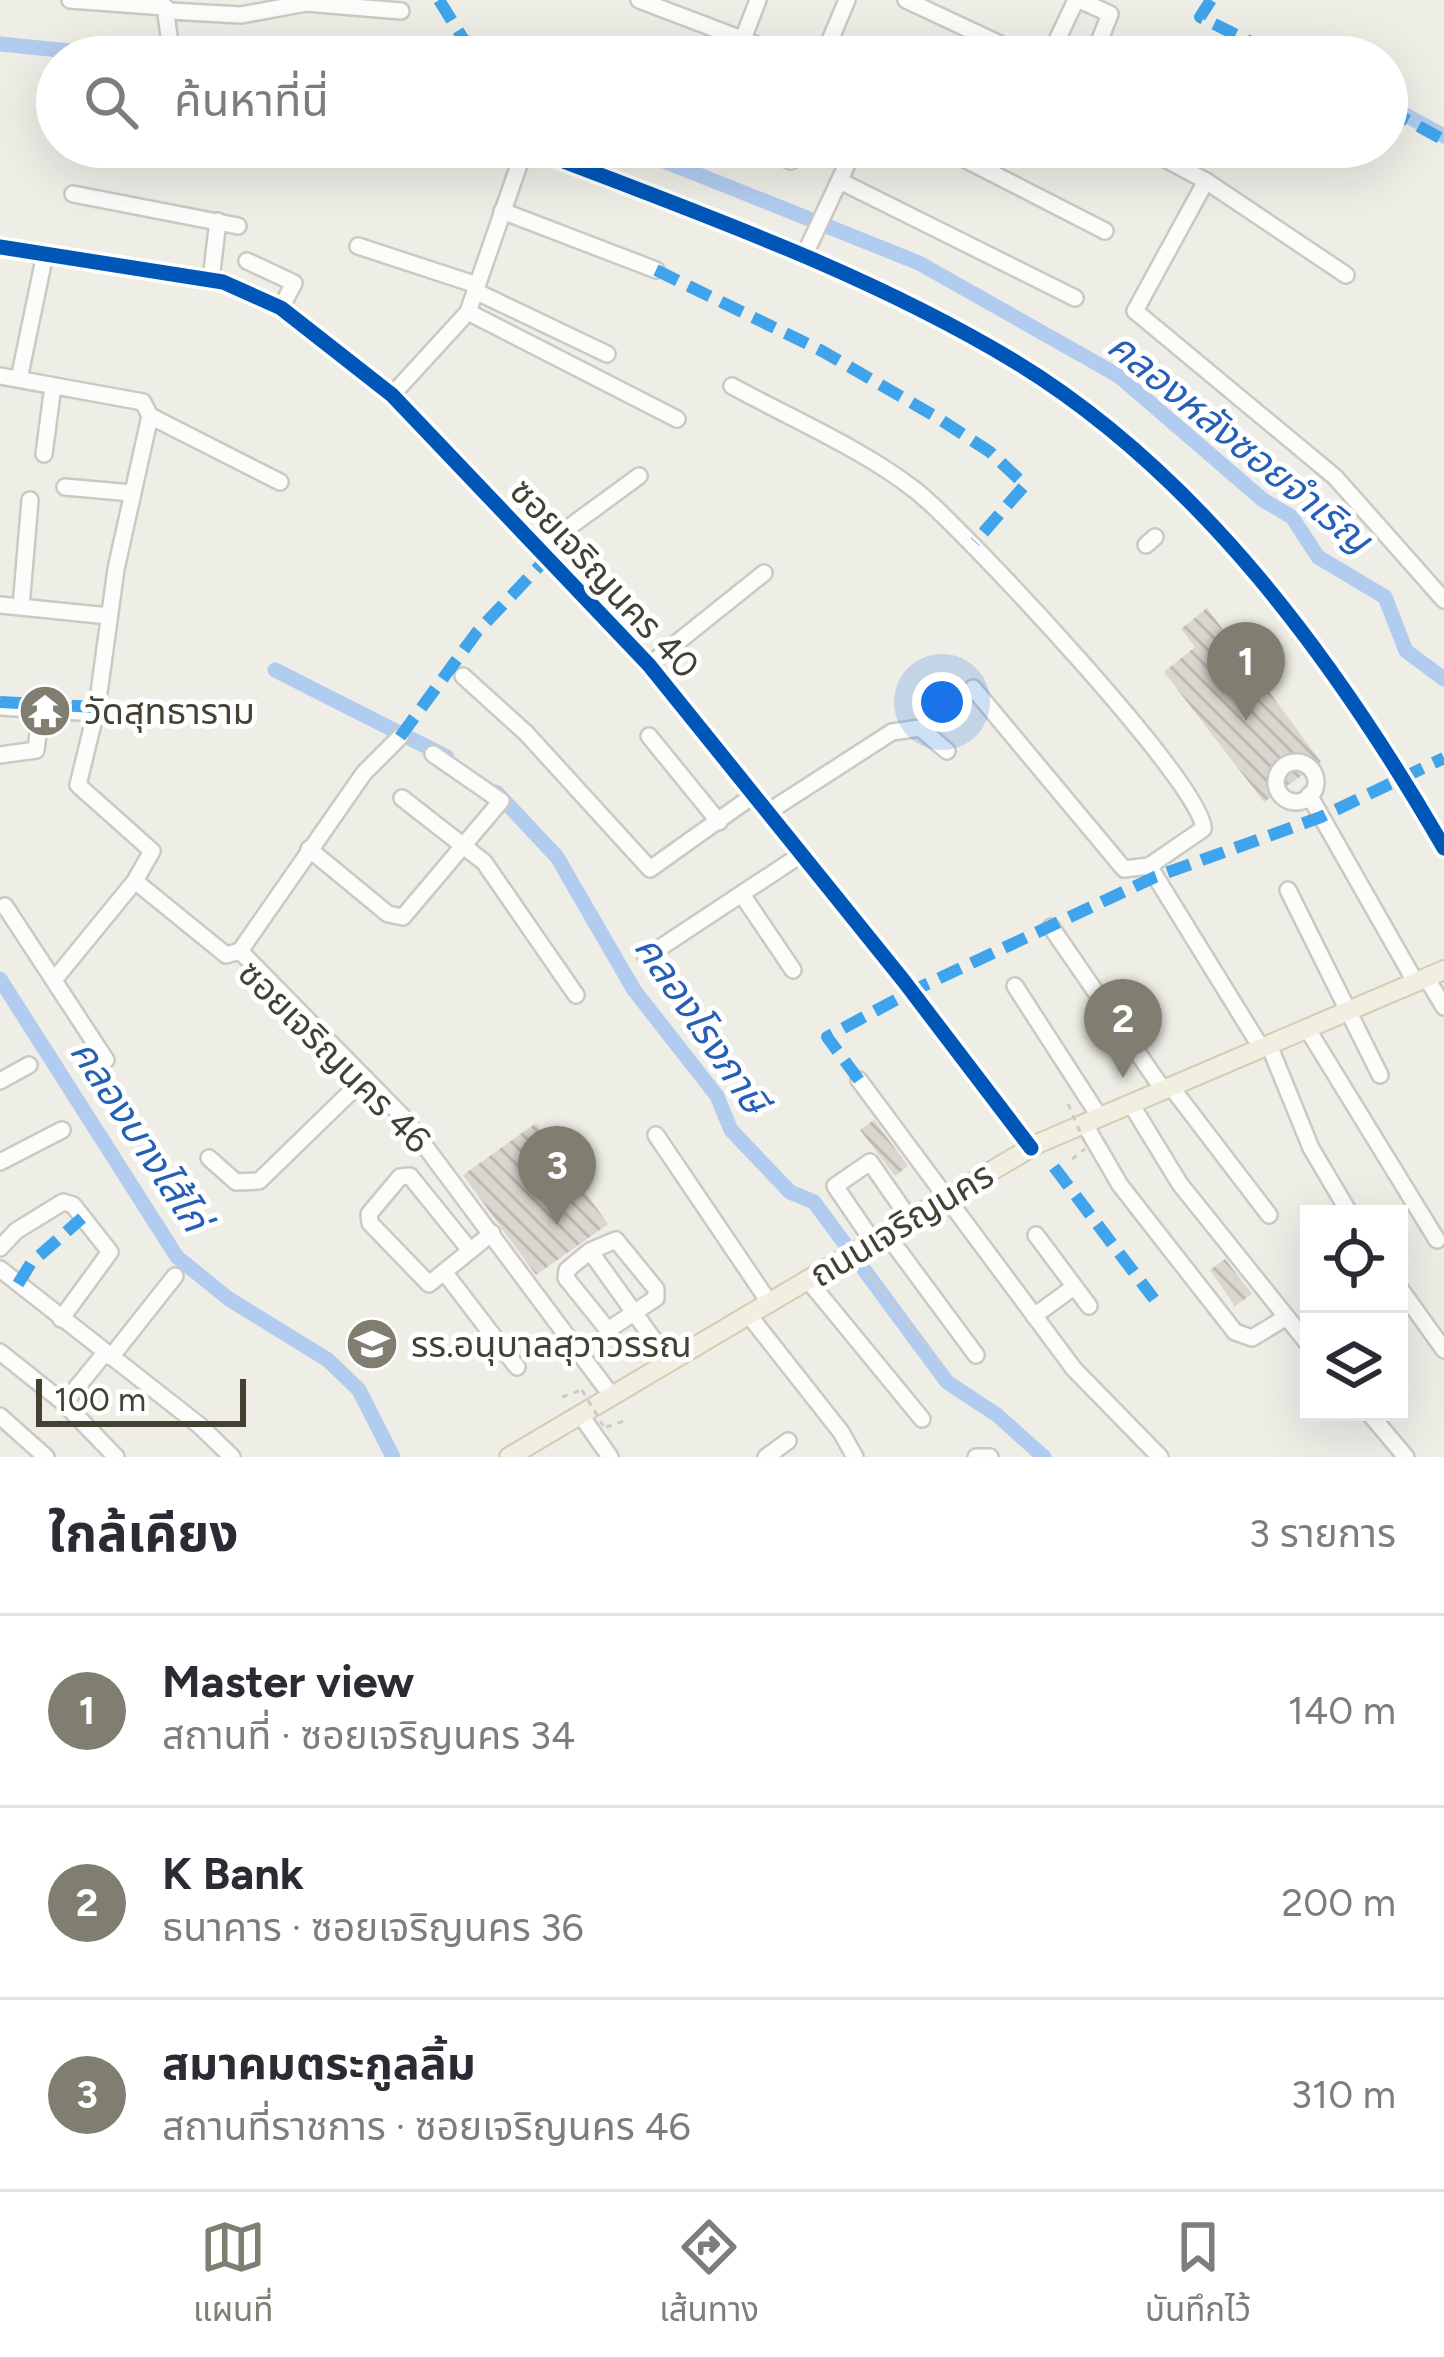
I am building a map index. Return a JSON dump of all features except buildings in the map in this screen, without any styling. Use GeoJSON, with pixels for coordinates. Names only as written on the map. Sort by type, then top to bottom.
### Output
{"type":"FeatureCollection","features":[{"type":"Feature","properties":{"kind":"main road","name":"ถนนเจริญนคร"},"geometry":{"type":"LineString","coordinates":[[509,1457],[1030,1148],[1428,977]]}},
{"type":"Feature","properties":{"kind":"street"},"geometry":{"type":"LineString","coordinates":[[70,0],[241,15],[306,3],[401,11]]}},
{"type":"Feature","properties":{"kind":"street"},"geometry":{"type":"LineString","coordinates":[[639,0],[733,36]]}},
{"type":"Feature","properties":{"kind":"street"},"geometry":{"type":"LineString","coordinates":[[744,36],[758,0]]}},
{"type":"Feature","properties":{"kind":"street"},"geometry":{"type":"LineString","coordinates":[[832,36],[847,0]]}},
{"type":"Feature","properties":{"kind":"street"},"geometry":{"type":"LineString","coordinates":[[906,0],[983,36]]}},
{"type":"Feature","properties":{"kind":"street"},"geometry":{"type":"LineString","coordinates":[[1060,36],[1078,0],[1110,14],[1101,36]]}},
{"type":"Feature","properties":{"kind":"street"},"geometry":{"type":"LineString","coordinates":[[170,11],[170,36]]}},
{"type":"Feature","properties":{"kind":"street"},"geometry":{"type":"LineString","coordinates":[[392,395],[468,312],[518,168]]}},
{"type":"Feature","properties":{"kind":"street"},"geometry":{"type":"LineString","coordinates":[[587,168],[805,254],[1015,362],[1185,497],[1263,583],[1401,777],[1444,848]]}},
{"type":"Feature","properties":{"kind":"street"},"geometry":{"type":"LineString","coordinates":[[805,254],[846,168]]}},
{"type":"Feature","properties":{"kind":"street"},"geometry":{"type":"LineString","coordinates":[[982,168],[1105,231]]}},
{"type":"Feature","properties":{"kind":"street"},"geometry":{"type":"LineString","coordinates":[[1182,168],[1346,275]]}},
{"type":"Feature","properties":{"kind":"street"},"geometry":{"type":"LineString","coordinates":[[1206,181],[1136,311],[1335,477],[1444,600]]}},
{"type":"Feature","properties":{"kind":"street"},"geometry":{"type":"LineString","coordinates":[[840,182],[1075,298]]}},
{"type":"Feature","properties":{"kind":"street"},"geometry":{"type":"LineString","coordinates":[[73,194],[238,226]]}},
{"type":"Feature","properties":{"kind":"street"},"geometry":{"type":"LineString","coordinates":[[502,211],[656,270]]}},
{"type":"Feature","properties":{"kind":"street"},"geometry":{"type":"LineString","coordinates":[[211,279],[218,221]]}},
{"type":"Feature","properties":{"kind":"street"},"geometry":{"type":"LineString","coordinates":[[358,246],[476,288],[608,354]]}},
{"type":"Feature","properties":{"kind":"street","name":"ซอยเจริญนคร 40"},"geometry":{"type":"LineString","coordinates":[[0,247],[211,279],[281,308],[392,395],[650,665],[1030,1148]]}},
{"type":"Feature","properties":{"kind":"street"},"geometry":{"type":"LineString","coordinates":[[19,379],[45,254]]}},
{"type":"Feature","properties":{"kind":"street"},"geometry":{"type":"LineString","coordinates":[[247,261],[294,283],[281,308]]}},
{"type":"Feature","properties":{"kind":"street"},"geometry":{"type":"LineString","coordinates":[[468,312],[677,419]]}},
{"type":"Feature","properties":{"kind":"street"},"geometry":{"type":"LineString","coordinates":[[0,376],[143,402],[150,416],[280,482]]}},
{"type":"Feature","properties":{"kind":"street"},"geometry":{"type":"LineString","coordinates":[[44,454],[53,386]]}},
{"type":"Feature","properties":{"kind":"street"},"geometry":{"type":"LineString","coordinates":[[732,386],[916,490],[975,542],[1080,661],[1203,814],[1203,829],[1149,866],[1130,871],[1118,864],[973,688]]}},
{"type":"Feature","properties":{"kind":"street"},"geometry":{"type":"LineString","coordinates":[[54,980],[135,881],[152,847],[78,785],[150,416]]}},
{"type":"Feature","properties":{"kind":"street"},"geometry":{"type":"LineString","coordinates":[[538,550],[639,476]]}},
{"type":"Feature","properties":{"kind":"street"},"geometry":{"type":"LineString","coordinates":[[65,487],[132,493]]}},
{"type":"Feature","properties":{"kind":"street"},"geometry":{"type":"LineString","coordinates":[[21,607],[30,500]]}},
{"type":"Feature","properties":{"kind":"street"},"geometry":{"type":"LineString","coordinates":[[650,665],[764,573]]}},
{"type":"Feature","properties":{"kind":"street"},"geometry":{"type":"LineString","coordinates":[[0,605],[109,616]]}},
{"type":"Feature","properties":{"kind":"street"},"geometry":{"type":"LineString","coordinates":[[463,676],[526,734],[650,868],[754,795]]}},
{"type":"Feature","properties":{"kind":"street"},"geometry":{"type":"LineString","coordinates":[[0,707],[95,713]]}},
{"type":"Feature","properties":{"kind":"street"},"geometry":{"type":"LineString","coordinates":[[0,755],[37,750],[41,710]]}},
{"type":"Feature","properties":{"kind":"street"},"geometry":{"type":"LineString","coordinates":[[768,812],[892,732],[928,731],[946,752]]}},
{"type":"Feature","properties":{"kind":"street"},"geometry":{"type":"LineString","coordinates":[[650,736],[719,822]]}},
{"type":"Feature","properties":{"kind":"street"},"geometry":{"type":"LineString","coordinates":[[240,951],[364,773],[400,737]]}},
{"type":"Feature","properties":{"kind":"street"},"geometry":{"type":"LineString","coordinates":[[309,849],[396,918],[500,806],[500,798],[433,754]]}},
{"type":"Feature","properties":{"kind":"street"},"geometry":{"type":"LineString","coordinates":[[1309,795],[1444,1007]]}},
{"type":"Feature","properties":{"kind":"street"},"geometry":{"type":"LineString","coordinates":[[402,798],[468,845],[576,994]]}},
{"type":"Feature","properties":{"kind":"street"},"geometry":{"type":"LineString","coordinates":[[646,957],[802,854]]}},
{"type":"Feature","properties":{"kind":"street"},"geometry":{"type":"LineString","coordinates":[[1149,866],[1266,1047],[1311,1148],[1345,1205]]}},
{"type":"Feature","properties":{"kind":"street","name":"ซอยเจริญนคร 46"},"geometry":{"type":"LineString","coordinates":[[135,881],[226,955],[240,951],[365,1078],[426,1144],[611,1395]]}},
{"type":"Feature","properties":{"kind":"street"},"geometry":{"type":"LineString","coordinates":[[1288,890],[1380,1075]]}},
{"type":"Feature","properties":{"kind":"street"},"geometry":{"type":"LineString","coordinates":[[743,896],[794,970]]}},
{"type":"Feature","properties":{"kind":"street"},"geometry":{"type":"LineString","coordinates":[[5,906],[106,1060]]}},
{"type":"Feature","properties":{"kind":"street"},"geometry":{"type":"LineString","coordinates":[[1051,927],[1168,1089],[1269,1215]]}},
{"type":"Feature","properties":{"kind":"street"},"geometry":{"type":"LineString","coordinates":[[1015,986],[1092,1120],[1120,1185],[1235,1331],[1252,1338],[1285,1318]]}},
{"type":"Feature","properties":{"kind":"street"},"geometry":{"type":"LineString","coordinates":[[1308,1030],[1437,1240]]}},
{"type":"Feature","properties":{"kind":"street"},"geometry":{"type":"LineString","coordinates":[[0,1081],[29,1065]]}},
{"type":"Feature","properties":{"kind":"street"},"geometry":{"type":"LineString","coordinates":[[209,1158],[236,1182],[259,1180],[365,1078]]}},
{"type":"Feature","properties":{"kind":"street"},"geometry":{"type":"LineString","coordinates":[[860,1080],[1074,1370],[1160,1457]]}},
{"type":"Feature","properties":{"kind":"street"},"geometry":{"type":"LineString","coordinates":[[1131,1104],[1180,1184],[1300,1335]]}},
{"type":"Feature","properties":{"kind":"street"},"geometry":{"type":"LineString","coordinates":[[0,1162],[62,1130]]}},
{"type":"Feature","properties":{"kind":"street"},"geometry":{"type":"LineString","coordinates":[[656,1135],[769,1302]]}},
{"type":"Feature","properties":{"kind":"street"},"geometry":{"type":"LineString","coordinates":[[909,1218],[870,1162],[836,1186],[976,1355]]}},
{"type":"Feature","properties":{"kind":"street"},"geometry":{"type":"LineString","coordinates":[[470,1250],[414,1181],[400,1177],[371,1208],[370,1223],[424,1282],[432,1284],[492,1233]]}},
{"type":"Feature","properties":{"kind":"street"},"geometry":{"type":"LineString","coordinates":[[0,1248],[16,1231],[63,1202],[73,1204],[110,1252],[62,1319]]}},
{"type":"Feature","properties":{"kind":"street"},"geometry":{"type":"LineString","coordinates":[[1036,1235],[1089,1306]]}},
{"type":"Feature","properties":{"kind":"street"},"geometry":{"type":"LineString","coordinates":[[616,1240],[656,1289],[656,1298],[636,1314],[603,1329],[565,1273],[590,1251],[616,1240]]}},
{"type":"Feature","properties":{"kind":"street"},"geometry":{"type":"LineString","coordinates":[[590,1251],[669,1361]]}},
{"type":"Feature","properties":{"kind":"street"},"geometry":{"type":"LineString","coordinates":[[0,1269],[232,1457]]}},
{"type":"Feature","properties":{"kind":"street"},"geometry":{"type":"LineString","coordinates":[[446,1273],[517,1367]]}},
{"type":"Feature","properties":{"kind":"street"},"geometry":{"type":"LineString","coordinates":[[64,1403],[175,1276]]}},
{"type":"Feature","properties":{"kind":"street"},"geometry":{"type":"LineString","coordinates":[[807,1279],[922,1419]]}},
{"type":"Feature","properties":{"kind":"street"},"geometry":{"type":"LineString","coordinates":[[1034,1316],[1074,1287]]}},
{"type":"Feature","properties":{"kind":"street"},"geometry":{"type":"LineString","coordinates":[[1408,1300],[1444,1350]]}},
{"type":"Feature","properties":{"kind":"street"},"geometry":{"type":"LineString","coordinates":[[748,1314],[842,1432],[855,1457]]}},
{"type":"Feature","properties":{"kind":"street"},"geometry":{"type":"LineString","coordinates":[[0,1352],[64,1403],[116,1457]]}},
{"type":"Feature","properties":{"kind":"street"},"geometry":{"type":"LineString","coordinates":[[580,1414],[610,1457]]}},
{"type":"Feature","properties":{"kind":"street"},"geometry":{"type":"LineString","coordinates":[[0,1416],[46,1457]]}},
{"type":"Feature","properties":{"kind":"street"},"geometry":{"type":"LineString","coordinates":[[1376,1421],[1406,1457]]}},
{"type":"Feature","properties":{"kind":"street"},"geometry":{"type":"LineString","coordinates":[[766,1457],[788,1441]]}},
{"type":"Feature","properties":{"kind":"street"},"geometry":{"type":"LineString","coordinates":[[976,1457],[990,1457]]}},
{"type":"Feature","properties":{"kind":"path"},"geometry":{"type":"LineString","coordinates":[[1068,1104],[1087,1148],[1072,1159]]}},
{"type":"Feature","properties":{"kind":"path"},"geometry":{"type":"LineString","coordinates":[[869,1274],[942,1365]]}},
{"type":"Feature","properties":{"kind":"path"},"geometry":{"type":"LineString","coordinates":[[562,1397],[582,1390],[604,1427],[624,1421]]}},
{"type":"Feature","properties":{"kind":"waterway","name":"คลองหลังซอยจำเริญ"},"geometry":{"type":"LineString","coordinates":[[0,44],[36,48]]}},
{"type":"Feature","properties":{"kind":"waterway"},"geometry":{"type":"LineString","coordinates":[[1408,116],[1444,136]]}},
{"type":"Feature","properties":{"kind":"waterway","name":"คลองหลังซอยจำเริญ"},"geometry":{"type":"LineString","coordinates":[[682,168],[919,263],[1119,376],[1263,500],[1292,517],[1318,557],[1385,597],[1406,651],[1444,679]]}},
{"type":"Feature","properties":{"kind":"waterway","name":"คลองโรงภาษี"},"geometry":{"type":"LineString","coordinates":[[275,670],[447,757]]}},
{"type":"Feature","properties":{"kind":"waterway","name":"คลองโรงภาษี"},"geometry":{"type":"LineString","coordinates":[[496,792],[557,857],[634,990],[717,1096],[731,1130],[790,1192],[814,1202],[947,1382],[997,1415],[1044,1457]]}},
{"type":"Feature","properties":{"kind":"waterway","name":"คลองบางไส้ไก่"},"geometry":{"type":"LineString","coordinates":[[0,979],[177,1257],[229,1299],[328,1360],[359,1390],[393,1457]]}},
{"type":"Feature","properties":{"kind":"marked path"},"geometry":{"type":"LineString","coordinates":[[439,0],[461,36]]}},
{"type":"Feature","properties":{"kind":"marked path"},"geometry":{"type":"LineString","coordinates":[[1211,0],[1200,17],[1238,36]]}},
{"type":"Feature","properties":{"kind":"marked path"},"geometry":{"type":"LineString","coordinates":[[1408,120],[1444,140]]}},
{"type":"Feature","properties":{"kind":"marked path"},"geometry":{"type":"LineString","coordinates":[[656,270],[822,351],[990,452],[1025,485],[975,542]]}},
{"type":"Feature","properties":{"kind":"marked path"},"geometry":{"type":"LineString","coordinates":[[400,737],[477,632],[547,558]]}},
{"type":"Feature","properties":{"kind":"marked path"},"geometry":{"type":"LineString","coordinates":[[0,702],[97,707]]}},
{"type":"Feature","properties":{"kind":"marked path"},"geometry":{"type":"LineString","coordinates":[[859,1080],[827,1037],[912,991],[1155,877],[1321,817],[1444,758]]}},
{"type":"Feature","properties":{"kind":"marked path"},"geometry":{"type":"LineString","coordinates":[[1054,1167],[1154,1299]]}},
{"type":"Feature","properties":{"kind":"marked path"},"geometry":{"type":"LineString","coordinates":[[18,1284],[31,1263],[82,1218]]}},
{"type":"Feature","properties":{"kind":"cycle path"},"geometry":{"type":"LineString","coordinates":[[582,168],[782,246],[900,300],[1014,361],[1081,407],[1145,459],[1259,578],[1358,710],[1444,848]]}},
{"type":"Feature","properties":{"kind":"cycle path"},"geometry":{"type":"LineString","coordinates":[[0,247],[223,282],[281,308],[392,395],[649,665],[903,980],[1031,1148]]}},
{"type":"Feature","properties":{"kind":"place","name":"วัดสุทธาราม"},"geometry":{"type":"Point","coordinates":[45,711]}},
{"type":"Feature","properties":{"kind":"place","name":"Master view"},"geometry":{"type":"Point","coordinates":[1246,721]}},
{"type":"Feature","properties":{"kind":"place","name":"K Bank"},"geometry":{"type":"Point","coordinates":[1123,1078]}},
{"type":"Feature","properties":{"kind":"place","name":"สมาคมตระกูลลิ้ม"},"geometry":{"type":"Point","coordinates":[557,1225]}},
{"type":"Feature","properties":{"kind":"place","name":"รร.อนุบาลสุวาวรรณ"},"geometry":{"type":"Point","coordinates":[372,1344]}}]}
